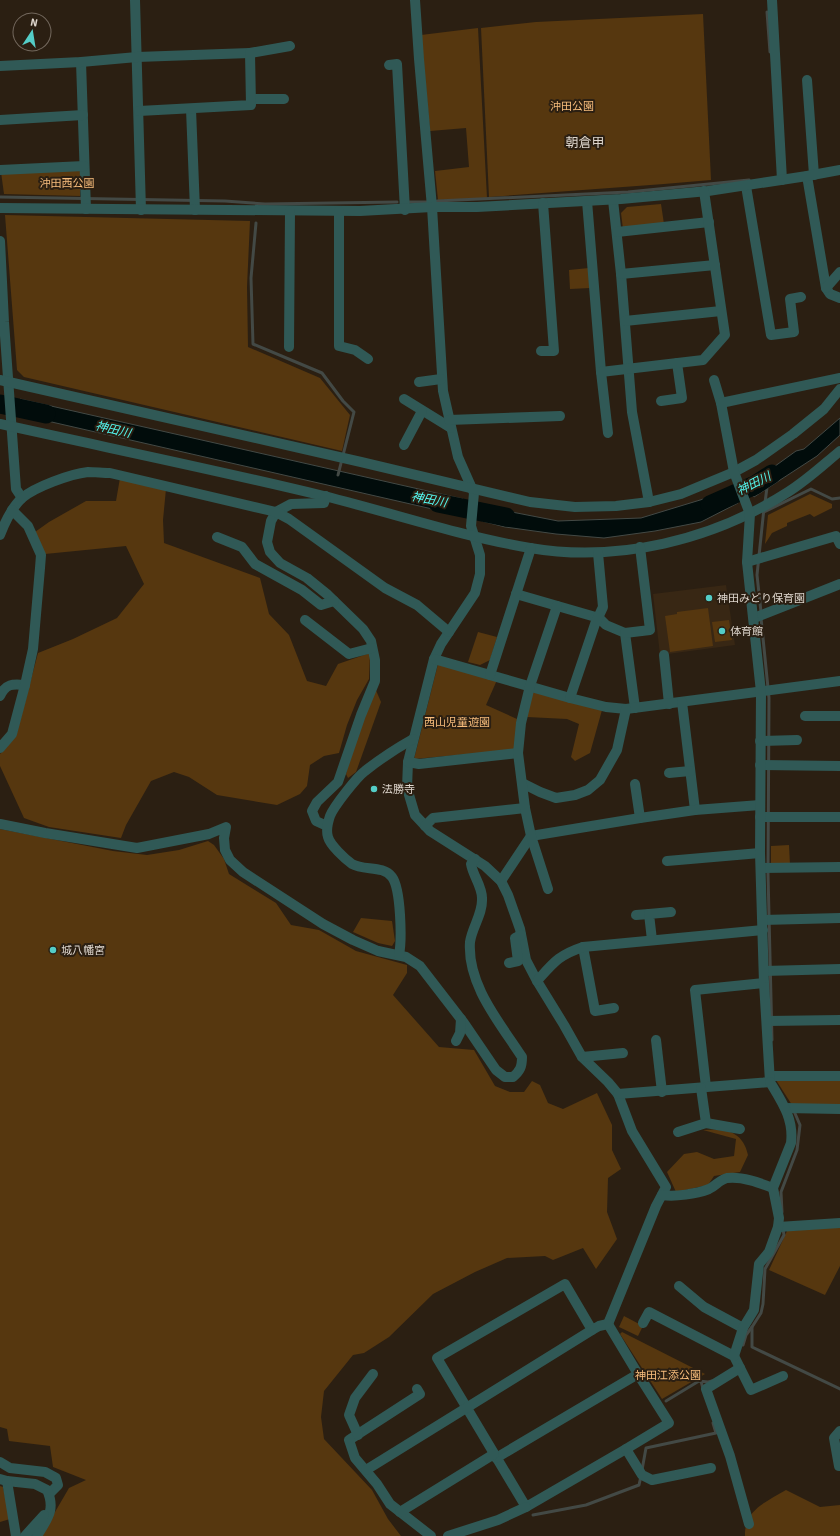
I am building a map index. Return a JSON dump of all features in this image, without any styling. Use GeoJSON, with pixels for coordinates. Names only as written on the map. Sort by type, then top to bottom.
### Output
{"type":"FeatureCollection","features":[{"type":"Feature","properties":{"kind":"street"},"geometry":{"type":"LineString","coordinates":[[135,0],[141,203]]}},
{"type":"Feature","properties":{"kind":"street"},"geometry":{"type":"LineString","coordinates":[[416,0],[419,59],[432,207],[441,379],[458,458],[473,491],[471,526],[480,554],[480,574],[475,593],[441,644],[434,659],[408,762],[407,788],[415,815],[430,831],[485,866],[501,881],[508,895],[521,935],[526,960],[564,1024],[582,1058],[608,1082],[618,1094],[632,1131],[666,1187],[656,1206],[608,1324]]}},
{"type":"Feature","properties":{"kind":"street"},"geometry":{"type":"LineString","coordinates":[[772,0],[782,177]]}},
{"type":"Feature","properties":{"kind":"street"},"geometry":{"type":"LineString","coordinates":[[0,66],[80,62],[137,57],[250,53],[290,46]]}},
{"type":"Feature","properties":{"kind":"street"},"geometry":{"type":"LineString","coordinates":[[139,111],[251,105],[250,53]]}},
{"type":"Feature","properties":{"kind":"street"},"geometry":{"type":"LineString","coordinates":[[80,62],[86,202]]}},
{"type":"Feature","properties":{"kind":"street"},"geometry":{"type":"LineString","coordinates":[[389,65],[397,64],[405,210]]}},
{"type":"Feature","properties":{"kind":"street"},"geometry":{"type":"LineString","coordinates":[[807,80],[812,173],[826,288],[830,294],[840,298]]}},
{"type":"Feature","properties":{"kind":"street"},"geometry":{"type":"LineString","coordinates":[[251,99],[284,99]]}},
{"type":"Feature","properties":{"kind":"street"},"geometry":{"type":"LineString","coordinates":[[191,109],[194,204]]}},
{"type":"Feature","properties":{"kind":"street"},"geometry":{"type":"LineString","coordinates":[[0,120],[82,115]]}},
{"type":"Feature","properties":{"kind":"street"},"geometry":{"type":"LineString","coordinates":[[0,170],[84,166]]}},
{"type":"Feature","properties":{"kind":"street"},"geometry":{"type":"LineString","coordinates":[[0,208],[86,202],[194,204],[290,211],[405,210],[432,207],[472,207],[613,200],[704,191],[746,186],[782,177],[840,170]]}},
{"type":"Feature","properties":{"kind":"street"},"geometry":{"type":"LineString","coordinates":[[746,186],[771,335],[794,332],[790,299],[801,297]]}},
{"type":"Feature","properties":{"kind":"street"},"geometry":{"type":"LineString","coordinates":[[601,372],[703,360],[725,335],[704,191]]}},
{"type":"Feature","properties":{"kind":"street"},"geometry":{"type":"LineString","coordinates":[[613,200],[621,274],[632,412],[649,502]]}},
{"type":"Feature","properties":{"kind":"street"},"geometry":{"type":"LineString","coordinates":[[587,201],[601,372],[608,433]]}},
{"type":"Feature","properties":{"kind":"street"},"geometry":{"type":"LineString","coordinates":[[541,351],[554,351],[543,203]]}},
{"type":"Feature","properties":{"kind":"street"},"geometry":{"type":"LineString","coordinates":[[289,347],[290,211]]}},
{"type":"Feature","properties":{"kind":"street"},"geometry":{"type":"LineString","coordinates":[[339,211],[340,346],[355,350],[368,359]]}},
{"type":"Feature","properties":{"kind":"street"},"geometry":{"type":"LineString","coordinates":[[617,232],[709,222]]}},
{"type":"Feature","properties":{"kind":"street"},"geometry":{"type":"LineString","coordinates":[[0,241],[2,322],[6,382],[16,489],[22,498]]}},
{"type":"Feature","properties":{"kind":"street"},"geometry":{"type":"LineString","coordinates":[[621,274],[715,264]]}},
{"type":"Feature","properties":{"kind":"street"},"geometry":{"type":"LineString","coordinates":[[826,288],[840,272]]}},
{"type":"Feature","properties":{"kind":"street"},"geometry":{"type":"LineString","coordinates":[[625,321],[721,311]]}},
{"type":"Feature","properties":{"kind":"street"},"geometry":{"type":"LineString","coordinates":[[661,400],[682,398],[677,363]]}},
{"type":"Feature","properties":{"kind":"street"},"geometry":{"type":"LineString","coordinates":[[721,403],[840,378]]}},
{"type":"Feature","properties":{"kind":"street"},"geometry":{"type":"LineString","coordinates":[[419,382],[441,379]]}},
{"type":"Feature","properties":{"kind":"street"},"geometry":{"type":"LineString","coordinates":[[714,380],[721,403],[735,474],[749,512],[756,560],[766,691],[760,742],[760,853],[764,983],[770,1079],[791,1123],[792,1135],[791,1143],[773,1188],[779,1218],[778,1227],[769,1252],[759,1264],[754,1310],[743,1328],[734,1356]]}},
{"type":"Feature","properties":{"kind":"street"},"geometry":{"type":"LineString","coordinates":[[6,382],[361,462],[473,491],[530,502],[574,507],[616,506],[649,502],[681,494],[735,474],[793,434],[824,409],[840,389]]}},
{"type":"Feature","properties":{"kind":"street"},"geometry":{"type":"LineString","coordinates":[[404,399],[450,424],[560,416]]}},
{"type":"Feature","properties":{"kind":"street"},"geometry":{"type":"LineString","coordinates":[[404,445],[422,410]]}},
{"type":"Feature","properties":{"kind":"street"},"geometry":{"type":"LineString","coordinates":[[0,424],[11,425],[326,496],[475,536],[531,548],[598,553],[664,543],[708,530],[749,512],[788,492],[816,472],[840,451]]}},
{"type":"Feature","properties":{"kind":"street"},"geometry":{"type":"LineString","coordinates":[[0,535],[12,510],[22,498],[33,491],[67,477],[89,472],[110,473],[276,512],[289,519],[385,588],[417,605],[449,632]]}},
{"type":"Feature","properties":{"kind":"street"},"geometry":{"type":"LineString","coordinates":[[326,496],[324,503],[291,504],[276,512],[271,521],[267,542],[270,552],[280,563],[307,578],[334,601],[363,629],[371,641],[375,660],[375,682],[361,715],[338,782],[317,802],[312,811],[316,821],[327,826]]}},
{"type":"Feature","properties":{"kind":"street"},"geometry":{"type":"LineString","coordinates":[[0,748],[12,734],[33,650],[41,555],[28,526],[12,510]]}},
{"type":"Feature","properties":{"kind":"street"},"geometry":{"type":"LineString","coordinates":[[756,560],[836,536],[840,544]]}},
{"type":"Feature","properties":{"kind":"street"},"geometry":{"type":"LineString","coordinates":[[217,537],[242,547],[255,564],[302,590],[321,605],[334,601]]}},
{"type":"Feature","properties":{"kind":"street"},"geometry":{"type":"LineString","coordinates":[[516,594],[599,618],[606,626],[625,633],[650,630],[640,547]]}},
{"type":"Feature","properties":{"kind":"street"},"geometry":{"type":"LineString","coordinates":[[490,676],[531,548]]}},
{"type":"Feature","properties":{"kind":"street"},"geometry":{"type":"LineString","coordinates":[[570,698],[602,607],[598,553]]}},
{"type":"Feature","properties":{"kind":"street"},"geometry":{"type":"LineString","coordinates":[[760,616],[840,584]]}},
{"type":"Feature","properties":{"kind":"street"},"geometry":{"type":"LineString","coordinates":[[548,888],[531,836],[525,808],[518,752],[521,723],[530,686],[557,606]]}},
{"type":"Feature","properties":{"kind":"street"},"geometry":{"type":"LineString","coordinates":[[305,620],[349,654],[372,648]]}},
{"type":"Feature","properties":{"kind":"street"},"geometry":{"type":"LineString","coordinates":[[522,783],[556,798],[588,790],[600,780],[617,750],[630,708],[625,633]]}},
{"type":"Feature","properties":{"kind":"street"},"geometry":{"type":"LineString","coordinates":[[664,655],[670,704]]}},
{"type":"Feature","properties":{"kind":"street"},"geometry":{"type":"LineString","coordinates":[[434,659],[570,698],[606,706],[630,708],[840,681]]}},
{"type":"Feature","properties":{"kind":"street"},"geometry":{"type":"LineString","coordinates":[[0,696],[3,689],[13,684],[25,685]]}},
{"type":"Feature","properties":{"kind":"street"},"geometry":{"type":"LineString","coordinates":[[682,702],[695,810]]}},
{"type":"Feature","properties":{"kind":"street"},"geometry":{"type":"LineString","coordinates":[[805,716],[840,716]]}},
{"type":"Feature","properties":{"kind":"street"},"geometry":{"type":"LineString","coordinates":[[399,955],[401,946],[398,897],[396,887],[391,876],[379,869],[359,867],[353,864],[333,846],[328,837],[327,826],[330,815],[364,772],[414,739]]}},
{"type":"Feature","properties":{"kind":"street"},"geometry":{"type":"LineString","coordinates":[[760,742],[797,740]]}},
{"type":"Feature","properties":{"kind":"street"},"geometry":{"type":"LineString","coordinates":[[408,762],[419,764],[518,752]]}},
{"type":"Feature","properties":{"kind":"street"},"geometry":{"type":"LineString","coordinates":[[760,765],[840,766]]}},
{"type":"Feature","properties":{"kind":"street"},"geometry":{"type":"LineString","coordinates":[[669,773],[690,771]]}},
{"type":"Feature","properties":{"kind":"street"},"geometry":{"type":"LineString","coordinates":[[636,784],[640,818]]}},
{"type":"Feature","properties":{"kind":"street"},"geometry":{"type":"LineString","coordinates":[[501,881],[531,836],[695,810],[760,805]]}},
{"type":"Feature","properties":{"kind":"street"},"geometry":{"type":"LineString","coordinates":[[425,826],[433,818],[525,808]]}},
{"type":"Feature","properties":{"kind":"street"},"geometry":{"type":"LineString","coordinates":[[760,817],[840,817]]}},
{"type":"Feature","properties":{"kind":"street"},"geometry":{"type":"LineString","coordinates":[[0,824],[137,848],[209,834],[226,827],[225,850],[230,860],[243,872],[323,924],[353,940],[378,951],[399,955],[413,960],[420,966],[461,1019],[501,1075],[513,1078],[520,1071],[522,1057],[477,985],[472,966],[470,942],[475,924],[482,908],[482,897],[471,864],[475,859]]}},
{"type":"Feature","properties":{"kind":"street"},"geometry":{"type":"LineString","coordinates":[[667,862],[760,853]]}},
{"type":"Feature","properties":{"kind":"street"},"geometry":{"type":"LineString","coordinates":[[761,868],[840,867]]}},
{"type":"Feature","properties":{"kind":"street"},"geometry":{"type":"LineString","coordinates":[[636,915],[671,912]]}},
{"type":"Feature","properties":{"kind":"street"},"geometry":{"type":"LineString","coordinates":[[649,914],[652,940]]}},
{"type":"Feature","properties":{"kind":"street"},"geometry":{"type":"LineString","coordinates":[[762,920],[840,918]]}},
{"type":"Feature","properties":{"kind":"street"},"geometry":{"type":"LineString","coordinates":[[537,980],[556,960],[567,953],[583,947],[763,930]]}},
{"type":"Feature","properties":{"kind":"street"},"geometry":{"type":"LineString","coordinates":[[509,963],[518,961],[515,938],[521,935]]}},
{"type":"Feature","properties":{"kind":"street"},"geometry":{"type":"LineString","coordinates":[[583,947],[595,1011],[614,1008]]}},
{"type":"Feature","properties":{"kind":"street"},"geometry":{"type":"LineString","coordinates":[[764,971],[840,969]]}},
{"type":"Feature","properties":{"kind":"street"},"geometry":{"type":"LineString","coordinates":[[706,1123],[695,990],[764,983]]}},
{"type":"Feature","properties":{"kind":"street"},"geometry":{"type":"LineString","coordinates":[[456,1041],[460,1033],[461,1019]]}},
{"type":"Feature","properties":{"kind":"street"},"geometry":{"type":"LineString","coordinates":[[767,1021],[840,1020]]}},
{"type":"Feature","properties":{"kind":"street"},"geometry":{"type":"LineString","coordinates":[[655,1040],[662,1092]]}},
{"type":"Feature","properties":{"kind":"street"},"geometry":{"type":"LineString","coordinates":[[582,1058],[623,1053]]}},
{"type":"Feature","properties":{"kind":"street"},"geometry":{"type":"LineString","coordinates":[[618,1094],[662,1092],[770,1079],[781,1076],[840,1076]]}},
{"type":"Feature","properties":{"kind":"street"},"geometry":{"type":"LineString","coordinates":[[785,1108],[840,1109]]}},
{"type":"Feature","properties":{"kind":"street"},"geometry":{"type":"LineString","coordinates":[[678,1132],[706,1123],[740,1129]]}},
{"type":"Feature","properties":{"kind":"street"},"geometry":{"type":"LineString","coordinates":[[662,1195],[673,1197],[710,1189],[720,1181],[732,1178],[751,1181],[773,1188]]}},
{"type":"Feature","properties":{"kind":"street"},"geometry":{"type":"LineString","coordinates":[[778,1227],[840,1223]]}},
{"type":"Feature","properties":{"kind":"street"},"geometry":{"type":"LineString","coordinates":[[526,1507],[437,1358],[565,1284],[592,1330]]}},
{"type":"Feature","properties":{"kind":"street"},"geometry":{"type":"LineString","coordinates":[[679,1286],[704,1307],[743,1328]]}},
{"type":"Feature","properties":{"kind":"street"},"geometry":{"type":"LineString","coordinates":[[643,1323],[649,1312],[734,1356],[751,1390],[783,1376]]}},
{"type":"Feature","properties":{"kind":"street"},"geometry":{"type":"LineString","coordinates":[[366,1470],[592,1330],[599,1326],[608,1324]]}},
{"type":"Feature","properties":{"kind":"street"},"geometry":{"type":"LineString","coordinates":[[448,1536],[498,1520],[526,1507],[669,1423],[608,1324]]}},
{"type":"Feature","properties":{"kind":"street"},"geometry":{"type":"LineString","coordinates":[[740,1368],[706,1389],[730,1456],[748,1524]]}},
{"type":"Feature","properties":{"kind":"street"},"geometry":{"type":"LineString","coordinates":[[358,1435],[348,1415],[355,1398],[373,1374]]}},
{"type":"Feature","properties":{"kind":"street"},"geometry":{"type":"LineString","coordinates":[[400,1512],[638,1374]]}},
{"type":"Feature","properties":{"kind":"street"},"geometry":{"type":"LineString","coordinates":[[417,1388],[420,1394],[349,1440],[355,1458],[377,1484],[390,1504],[431,1536]]}},
{"type":"Feature","properties":{"kind":"street"},"geometry":{"type":"LineString","coordinates":[[840,1431],[834,1438],[840,1466]]}},
{"type":"Feature","properties":{"kind":"street"},"geometry":{"type":"LineString","coordinates":[[626,1449],[642,1475],[652,1480],[710,1468]]}},
{"type":"Feature","properties":{"kind":"street"},"geometry":{"type":"LineString","coordinates":[[0,1462],[10,1468],[45,1472],[56,1478],[58,1485],[49,1494]]}},
{"type":"Feature","properties":{"kind":"street"},"geometry":{"type":"LineString","coordinates":[[16,1536],[2,1479],[35,1484],[48,1490],[52,1500],[50,1514],[37,1536]]}},
{"type":"Feature","properties":{"kind":"street"},"geometry":{"type":"LineString","coordinates":[[25,1536],[51,1506]]}},
{"type":"Feature","properties":{"kind":"shaded area"},"geometry":{"type":"Polygon","coordinates":[[[726,585],[735,645],[660,655],[653,594],[726,585]]]}},
{"type":"Feature","properties":{"kind":"green space","name":"沖田公園"},"geometry":{"type":"Polygon","coordinates":[[[703,14],[711,180],[489,197],[481,28],[536,22],[703,14]]]}},
{"type":"Feature","properties":{"kind":"green space"},"geometry":{"type":"Polygon","coordinates":[[[478,28],[487,198],[438,200],[435,171],[469,167],[466,128],[430,131],[421,35],[478,28]]]}},
{"type":"Feature","properties":{"kind":"green space","name":"沖田西公園"},"geometry":{"type":"Polygon","coordinates":[[[80,168],[80,196],[4,194],[1,172],[80,168]]]}},
{"type":"Feature","properties":{"kind":"green space"},"geometry":{"type":"Polygon","coordinates":[[[661,204],[664,224],[623,229],[621,213],[627,207],[661,204]]]}},
{"type":"Feature","properties":{"kind":"green space"},"geometry":{"type":"Polygon","coordinates":[[[5,215],[250,221],[247,287],[248,347],[320,378],[350,415],[342,451],[24,377],[17,370],[5,215]]]}},
{"type":"Feature","properties":{"kind":"green space"},"geometry":{"type":"Polygon","coordinates":[[[589,268],[590,288],[570,289],[569,270],[589,268]]]}},
{"type":"Feature","properties":{"kind":"green space"},"geometry":{"type":"Polygon","coordinates":[[[120,478],[166,489],[163,520],[164,543],[260,578],[269,614],[289,635],[307,681],[326,686],[338,664],[370,653],[369,679],[357,700],[347,725],[339,753],[324,756],[310,765],[307,786],[300,794],[277,805],[217,795],[189,777],[174,772],[151,781],[126,825],[121,838],[49,827],[24,818],[0,766],[0,754],[16,736],[38,653],[73,639],[117,618],[144,584],[126,546],[45,554],[35,532],[49,522],[86,501],[116,501],[120,478]]]}},
{"type":"Feature","properties":{"kind":"green space"},"geometry":{"type":"Polygon","coordinates":[[[810,494],[832,504],[832,508],[814,517],[810,514],[787,523],[787,526],[772,533],[765,544],[768,515],[810,494]]]}},
{"type":"Feature","properties":{"kind":"green space"},"geometry":{"type":"Polygon","coordinates":[[[708,608],[713,646],[670,652],[665,616],[677,614],[677,612],[708,608]]]}},
{"type":"Feature","properties":{"kind":"green space","name":"体育館"},"geometry":{"type":"Polygon","coordinates":[[[729,620],[732,640],[715,642],[712,622],[729,620]]]}},
{"type":"Feature","properties":{"kind":"green space"},"geometry":{"type":"Polygon","coordinates":[[[478,632],[497,637],[490,660],[480,665],[468,662],[478,632]]]}},
{"type":"Feature","properties":{"kind":"green space","name":"西山児童遊園"},"geometry":{"type":"Polygon","coordinates":[[[438,664],[497,680],[486,705],[517,719],[514,750],[414,759],[438,664]]]}},
{"type":"Feature","properties":{"kind":"green space"},"geometry":{"type":"Polygon","coordinates":[[[375,688],[381,702],[356,772],[348,778],[346,774],[350,758],[375,688]]]}},
{"type":"Feature","properties":{"kind":"green space"},"geometry":{"type":"Polygon","coordinates":[[[533,691],[602,710],[590,753],[575,761],[571,757],[579,724],[567,719],[527,717],[533,691]]]}},
{"type":"Feature","properties":{"kind":"green space"},"geometry":{"type":"Polygon","coordinates":[[[0,829],[113,851],[147,855],[179,850],[208,841],[214,845],[224,859],[229,874],[276,903],[291,925],[319,930],[356,951],[407,965],[407,973],[393,995],[439,1047],[474,1050],[495,1086],[510,1092],[524,1092],[532,1081],[540,1085],[548,1103],[563,1109],[597,1093],[612,1125],[612,1150],[621,1169],[608,1178],[607,1212],[617,1239],[596,1269],[583,1248],[553,1260],[545,1256],[507,1258],[475,1272],[433,1294],[389,1337],[364,1353],[353,1355],[324,1391],[321,1417],[324,1439],[372,1490],[388,1519],[401,1536],[41,1536],[69,1488],[86,1480],[53,1467],[50,1446],[9,1441],[7,1429],[0,1427],[0,829]]]}},
{"type":"Feature","properties":{"kind":"green space"},"geometry":{"type":"Polygon","coordinates":[[[789,845],[790,865],[771,863],[771,846],[789,845]]]}},
{"type":"Feature","properties":{"kind":"green space"},"geometry":{"type":"Polygon","coordinates":[[[361,918],[392,921],[395,941],[392,946],[378,943],[353,932],[361,918]]]}},
{"type":"Feature","properties":{"kind":"green space"},"geometry":{"type":"Polygon","coordinates":[[[776,1080],[840,1080],[840,1106],[792,1105],[776,1080]]]}},
{"type":"Feature","properties":{"kind":"green space"},"geometry":{"type":"Polygon","coordinates":[[[703,1130],[719,1130],[732,1133],[742,1141],[746,1147],[748,1155],[740,1172],[714,1176],[708,1185],[676,1192],[667,1172],[684,1154],[697,1152],[714,1159],[734,1156],[736,1139],[703,1130]]]}},
{"type":"Feature","properties":{"kind":"green space"},"geometry":{"type":"Polygon","coordinates":[[[840,1227],[840,1266],[825,1295],[769,1270],[787,1231],[840,1227]]]}},
{"type":"Feature","properties":{"kind":"green space"},"geometry":{"type":"Polygon","coordinates":[[[624,1316],[643,1326],[638,1336],[619,1327],[624,1316]]]}},
{"type":"Feature","properties":{"kind":"green space","name":"神田江添公園"},"geometry":{"type":"Polygon","coordinates":[[[622,1332],[705,1374],[662,1399],[620,1334],[622,1332]]]}},
{"type":"Feature","properties":{"kind":"green space"},"geometry":{"type":"Polygon","coordinates":[[[0,1486],[3,1487],[10,1519],[0,1522],[0,1486]]]}},
{"type":"Feature","properties":{"kind":"green space"},"geometry":{"type":"Polygon","coordinates":[[[786,1490],[820,1507],[840,1505],[840,1536],[745,1536],[748,1520],[752,1513],[764,1503],[786,1490]]]}},
{"type":"Feature","properties":{"kind":"water"},"geometry":{"type":"Polygon","coordinates":[[[20,399],[463,499],[463,516],[21,415],[20,399]]]}},
{"type":"Feature","properties":{"kind":"water"},"geometry":{"type":"Polygon","coordinates":[[[840,418],[840,435],[817,456],[754,497],[747,481],[771,469],[796,451],[804,449],[840,418]]]}},
{"type":"Feature","properties":{"kind":"water"},"geometry":{"type":"Polygon","coordinates":[[[733,490],[738,503],[701,522],[655,531],[604,538],[556,534],[505,527],[482,521],[481,506],[558,521],[641,518],[733,490]]]}},
{"type":"Feature","properties":{"kind":"waterway"},"geometry":{"type":"LineString","coordinates":[[767,12],[770,52]]}},
{"type":"Feature","properties":{"kind":"waterway"},"geometry":{"type":"LineString","coordinates":[[437,201],[628,192],[749,180]]}},
{"type":"Feature","properties":{"kind":"waterway"},"geometry":{"type":"LineString","coordinates":[[0,197],[225,201],[265,204],[397,202]]}},
{"type":"Feature","properties":{"kind":"waterway"},"geometry":{"type":"LineString","coordinates":[[409,202],[429,202]]}},
{"type":"Feature","properties":{"kind":"waterway"},"geometry":{"type":"LineString","coordinates":[[256,223],[251,278],[253,344],[322,373],[343,401],[354,412],[338,475]]}},
{"type":"Feature","properties":{"kind":"waterway","name":"神田川"},"geometry":{"type":"LineString","coordinates":[[0,404],[46,414]]}},
{"type":"Feature","properties":{"kind":"waterway","name":"神田川"},"geometry":{"type":"LineString","coordinates":[[710,505],[755,485],[772,474]]}},
{"type":"Feature","properties":{"kind":"waterway"},"geometry":{"type":"LineString","coordinates":[[765,503],[767,487]]}},
{"type":"Feature","properties":{"kind":"waterway"},"geometry":{"type":"LineString","coordinates":[[764,512],[811,489],[832,499],[840,498]]}},
{"type":"Feature","properties":{"kind":"waterway","name":"神田川"},"geometry":{"type":"LineString","coordinates":[[438,503],[506,517]]}},
{"type":"Feature","properties":{"kind":"waterway"},"geometry":{"type":"LineString","coordinates":[[761,612],[757,575],[764,508]]}},
{"type":"Feature","properties":{"kind":"waterway"},"geometry":{"type":"LineString","coordinates":[[761,618],[769,698],[768,874],[772,1040]]}},
{"type":"Feature","properties":{"kind":"waterway"},"geometry":{"type":"LineString","coordinates":[[782,1212],[781,1192],[797,1150],[800,1125],[794,1111]]}},
{"type":"Feature","properties":{"kind":"waterway"},"geometry":{"type":"LineString","coordinates":[[783,1229],[784,1235],[765,1269],[763,1304],[761,1313],[752,1327],[752,1347],[840,1389]]}},
{"type":"Feature","properties":{"kind":"waterway"},"geometry":{"type":"LineString","coordinates":[[743,1345],[746,1335],[752,1327]]}},
{"type":"Feature","properties":{"kind":"waterway"},"geometry":{"type":"LineString","coordinates":[[666,1401],[699,1381],[712,1381]]}},
{"type":"Feature","properties":{"kind":"waterway"},"geometry":{"type":"LineString","coordinates":[[701,1381],[703,1389]]}},
{"type":"Feature","properties":{"kind":"waterway"},"geometry":{"type":"LineString","coordinates":[[642,1470],[646,1448],[716,1433],[713,1423]]}},
{"type":"Feature","properties":{"kind":"waterway"},"geometry":{"type":"LineString","coordinates":[[533,1515],[586,1505],[639,1485],[641,1476]]}},
{"type":"Feature","properties":{"kind":"place","name":"神田みどり保育園"},"geometry":{"type":"Point","coordinates":[709,598]}},
{"type":"Feature","properties":{"kind":"place","name":"体育館"},"geometry":{"type":"Point","coordinates":[722,631]}},
{"type":"Feature","properties":{"kind":"place","name":"法勝寺"},"geometry":{"type":"Point","coordinates":[374,789]}},
{"type":"Feature","properties":{"kind":"place","name":"城八幡宮"},"geometry":{"type":"Point","coordinates":[53,950]}},
{"type":"Feature","properties":{"kind":"district","name":"朝倉甲"},"geometry":{"type":"Point","coordinates":[585,143]}}]}
